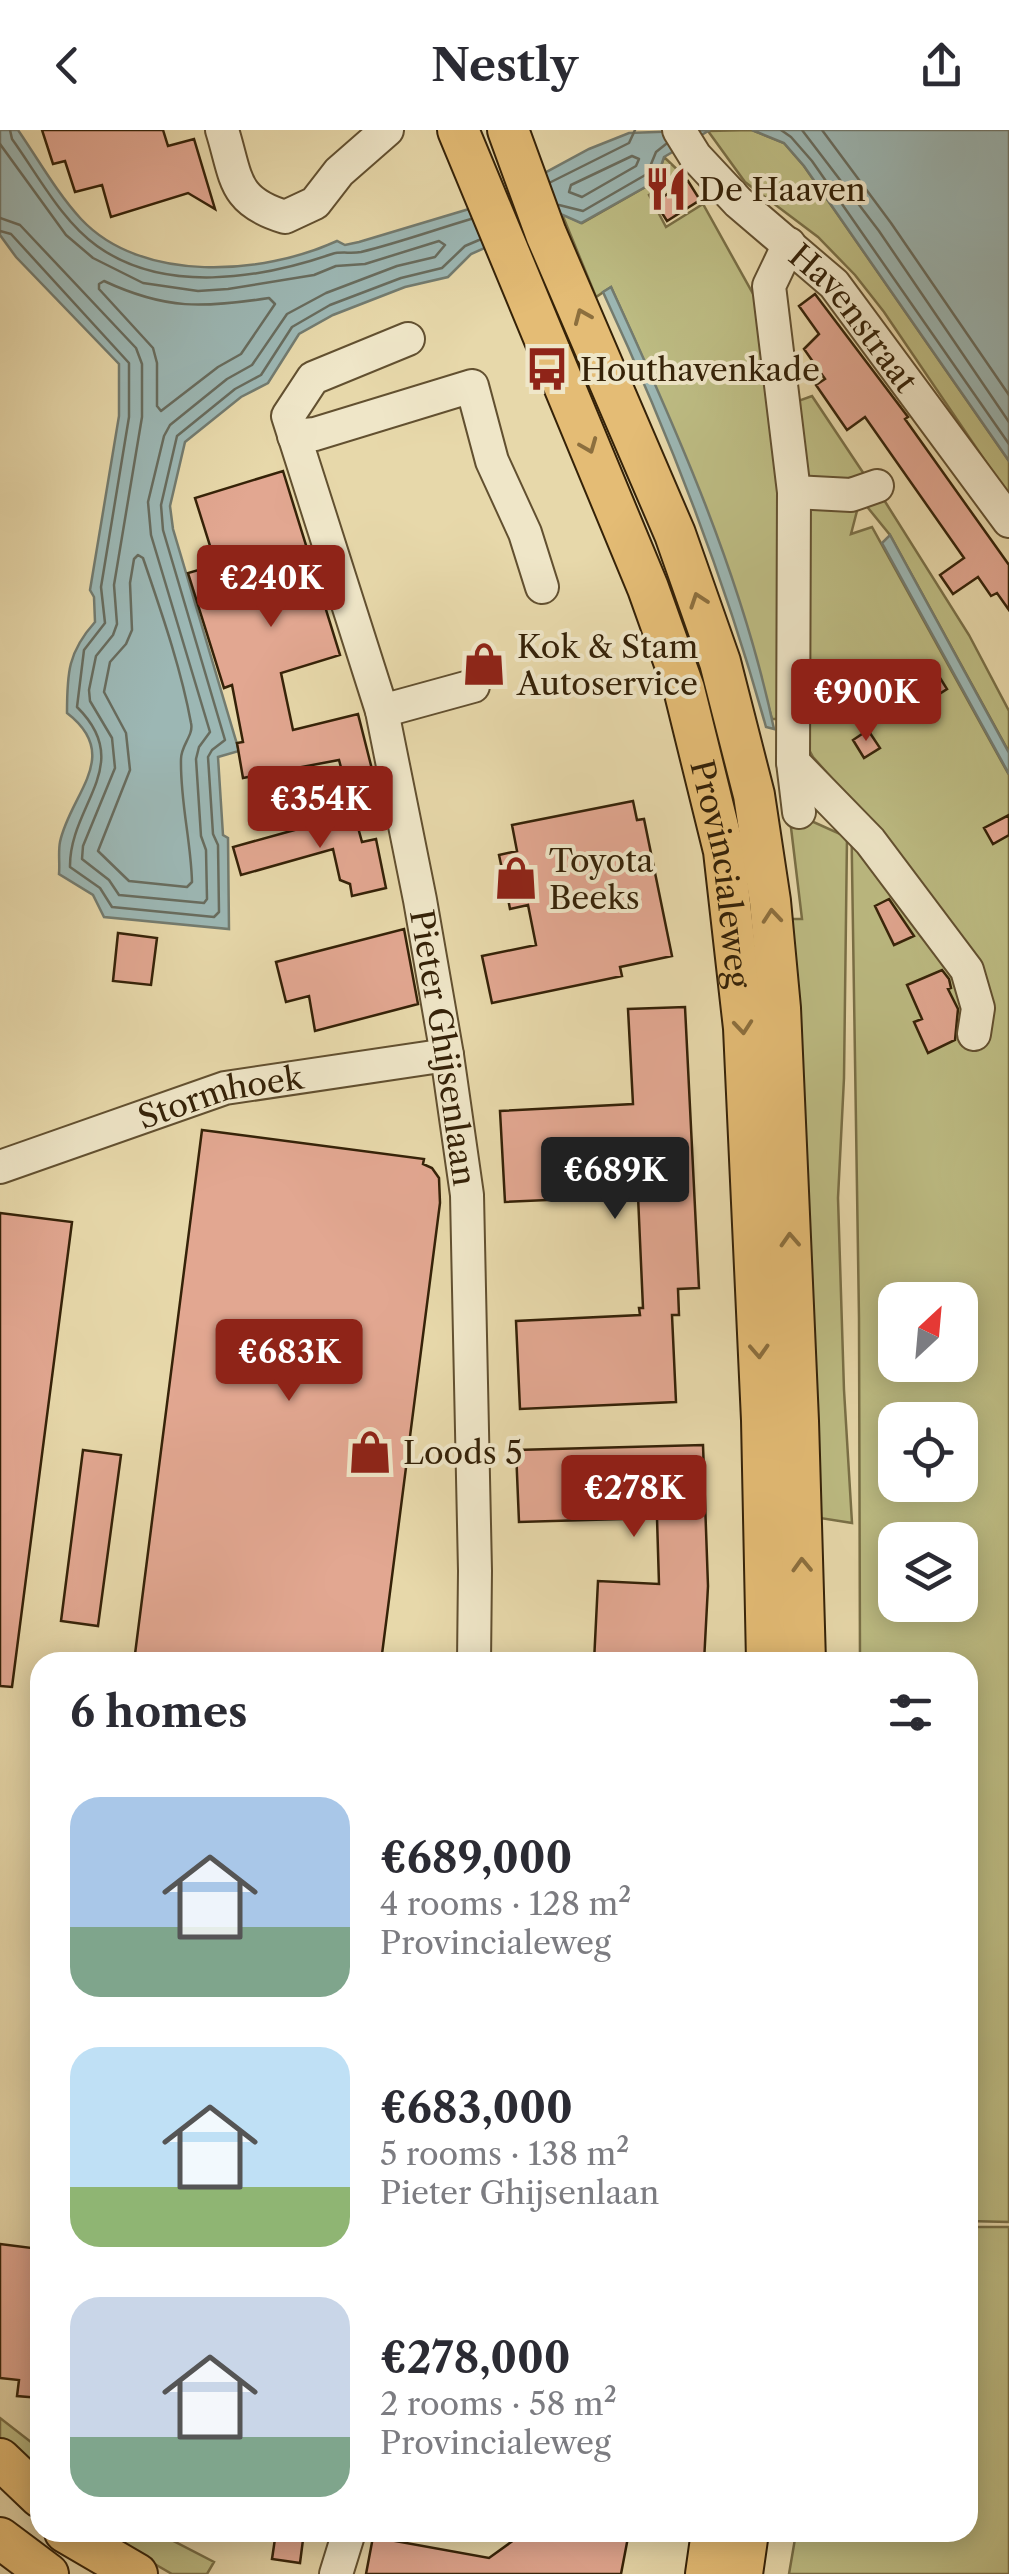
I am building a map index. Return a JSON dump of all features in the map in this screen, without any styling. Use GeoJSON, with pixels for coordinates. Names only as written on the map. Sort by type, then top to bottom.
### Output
{"type":"FeatureCollection","features":[{"type":"Feature","properties":{"kind":"main road","name":"Provincialeweg"},"geometry":{"type":"LineString","coordinates":[[458,130],[648,588],[684,689],[724,851],[744,1028],[762,1420],[767,1652]]}},
{"type":"Feature","properties":{"kind":"main road","name":"Provincialeweg"},"geometry":{"type":"LineString","coordinates":[[514,148],[546,234],[675,534],[720,662],[754,795],[770,901],[780,1008],[805,1652]]}},
{"type":"Feature","properties":{"kind":"main road"},"geometry":{"type":"LineString","coordinates":[[0,2459],[30,2488]]}},
{"type":"Feature","properties":{"kind":"main road"},"geometry":{"type":"LineString","coordinates":[[0,2490],[30,2509]]}},
{"type":"Feature","properties":{"kind":"main road"},"geometry":{"type":"LineString","coordinates":[[0,2538],[48,2574]]}},
{"type":"Feature","properties":{"kind":"main road"},"geometry":{"type":"LineString","coordinates":[[83,2542],[137,2574]]}},
{"type":"Feature","properties":{"kind":"main road"},"geometry":{"type":"LineString","coordinates":[[706,2574],[711,2542]]}},
{"type":"Feature","properties":{"kind":"main road"},"geometry":{"type":"LineString","coordinates":[[742,2574],[747,2542]]}},
{"type":"Feature","properties":{"kind":"street"},"geometry":{"type":"LineString","coordinates":[[222,130],[242,192],[256,208],[285,217],[315,203],[339,172],[387,130]]}},
{"type":"Feature","properties":{"kind":"street","name":"Havenstraat"},"geometry":{"type":"LineString","coordinates":[[687,143],[738,202],[834,284],[1009,521]]}},
{"type":"Feature","properties":{"kind":"street"},"geometry":{"type":"LineString","coordinates":[[790,244],[769,286],[794,492],[794,762],[799,812]]}},
{"type":"Feature","properties":{"kind":"street"},"geometry":{"type":"LineString","coordinates":[[408,340],[314,378],[288,416],[294,436],[316,434],[472,386],[492,460],[525,533],[542,587]]}},
{"type":"Feature","properties":{"kind":"street","name":"Pieter Ghijsenlaan"},"geometry":{"type":"LineString","coordinates":[[294,436],[382,711],[420,900],[468,1195],[474,1652]]}},
{"type":"Feature","properties":{"kind":"street"},"geometry":{"type":"LineString","coordinates":[[794,492],[851,496],[877,486]]}},
{"type":"Feature","properties":{"kind":"street"},"geometry":{"type":"LineString","coordinates":[[382,711],[473,686]]}},
{"type":"Feature","properties":{"kind":"street"},"geometry":{"type":"LineString","coordinates":[[794,762],[846,815],[967,970],[978,1008],[974,1034]]}},
{"type":"Feature","properties":{"kind":"street","name":"Stormhoek"},"geometry":{"type":"LineString","coordinates":[[0,1167],[225,1088],[447,1056]]}},
{"type":"Feature","properties":{"kind":"street"},"geometry":{"type":"LineString","coordinates":[[336,2574],[346,2542]]}},
{"type":"Feature","properties":{"kind":"shaded area"},"geometry":{"type":"Polygon","coordinates":[[[752,130],[784,143],[804,166],[1009,461],[1009,496],[855,275],[818,237],[745,182],[708,131],[752,130]]]}},
{"type":"Feature","properties":{"kind":"shaded area"},"geometry":{"type":"Polygon","coordinates":[[[664,157],[682,174],[649,195],[666,227],[703,204],[757,301],[771,403],[784,561],[780,719],[772,719],[720,554],[635,340],[611,287],[596,297],[562,214],[582,223],[656,181],[664,157]]]}},
{"type":"Feature","properties":{"kind":"shaded area"},"geometry":{"type":"Polygon","coordinates":[[[812,396],[866,477],[863,488],[803,480],[798,401],[812,396]]]}},
{"type":"Feature","properties":{"kind":"shaded area"},"geometry":{"type":"Polygon","coordinates":[[[879,492],[969,635],[1009,711],[1009,752],[890,535],[860,498],[879,492]]]}},
{"type":"Feature","properties":{"kind":"shaded area"},"geometry":{"type":"Polygon","coordinates":[[[806,502],[858,507],[851,534],[872,527],[1009,775],[1009,2222],[978,2221],[978,1652],[860,1652],[851,800],[807,746],[806,502]]]}},
{"type":"Feature","properties":{"kind":"shaded area"},"geometry":{"type":"Polygon","coordinates":[[[789,811],[847,837],[844,1078],[838,1198],[852,1523],[820,1518],[789,919],[802,919],[789,811]]]}},
{"type":"Feature","properties":{"kind":"shaded area"},"geometry":{"type":"Polygon","coordinates":[[[978,2227],[1009,2227],[1009,2574],[789,2574],[794,2542],[978,2542],[978,2227]]]}},
{"type":"Feature","properties":{"kind":"shaded area"},"geometry":{"type":"Polygon","coordinates":[[[0,2418],[30,2441],[30,2476],[0,2447],[0,2418]]]}},
{"type":"Feature","properties":{"kind":"shaded area"},"geometry":{"type":"Polygon","coordinates":[[[117,2542],[175,2542],[214,2562],[207,2574],[172,2574],[117,2542]]]}},
{"type":"Feature","properties":{"kind":"water"},"geometry":{"type":"Polygon","coordinates":[[[0,130],[18,130],[72,209],[106,240],[136,255],[204,267],[274,261],[337,241],[345,245],[359,242],[489,203],[589,149],[629,133],[710,130],[664,157],[656,181],[581,223],[561,214],[471,254],[448,277],[405,287],[333,315],[299,334],[268,383],[241,397],[185,442],[170,506],[173,529],[239,751],[218,757],[223,835],[228,838],[229,929],[104,917],[93,895],[59,874],[65,824],[92,760],[91,745],[83,729],[67,713],[68,686],[74,653],[95,622],[90,590],[119,416],[119,364],[16,257],[0,235],[0,130]]]}},
{"type":"Feature","properties":{"kind":"water"},"geometry":{"type":"Polygon","coordinates":[[[752,130],[1009,130],[1009,461],[804,166],[784,143],[752,130]]]}},
{"type":"Feature","properties":{"kind":"water"},"geometry":{"type":"Polygon","coordinates":[[[611,287],[683,448],[726,559],[774,729],[766,727],[694,506],[603,292],[611,287]]]}},
{"type":"Feature","properties":{"kind":"water"},"geometry":{"type":"Polygon","coordinates":[[[890,535],[1009,753],[1009,774],[882,543],[890,535]]]}},
{"type":"Feature","properties":{"kind":"building"},"geometry":{"type":"Polygon","coordinates":[[[42,130],[163,130],[168,146],[194,139],[215,209],[188,193],[111,217],[102,185],[75,192],[65,161],[53,164],[42,130]]]}},
{"type":"Feature","properties":{"kind":"building"},"geometry":{"type":"Polygon","coordinates":[[[688,181],[700,200],[667,221],[655,202],[688,181]]]}},
{"type":"Feature","properties":{"kind":"building"},"geometry":{"type":"Polygon","coordinates":[[[815,294],[908,417],[905,419],[1009,565],[1009,610],[997,593],[991,596],[978,577],[953,594],[940,575],[964,558],[865,417],[847,430],[816,385],[825,379],[804,349],[819,334],[799,306],[815,294]]]}},
{"type":"Feature","properties":{"kind":"building"},"geometry":{"type":"Polygon","coordinates":[[[283,471],[340,655],[281,673],[293,730],[358,714],[378,793],[350,801],[339,760],[243,778],[237,743],[243,742],[232,685],[224,688],[188,573],[216,565],[195,498],[283,471]]]}},
{"type":"Feature","properties":{"kind":"building"},"geometry":{"type":"Polygon","coordinates":[[[932,665],[947,689],[925,703],[915,687],[920,683],[915,676],[932,665]]]}},
{"type":"Feature","properties":{"kind":"building"},"geometry":{"type":"Polygon","coordinates":[[[868,730],[880,748],[864,758],[853,740],[868,730]]]}},
{"type":"Feature","properties":{"kind":"building"},"geometry":{"type":"Polygon","coordinates":[[[633,801],[637,820],[644,819],[672,956],[620,967],[622,976],[492,1003],[482,956],[536,945],[528,905],[510,909],[499,855],[517,851],[512,825],[633,801]]]}},
{"type":"Feature","properties":{"kind":"building"},"geometry":{"type":"Polygon","coordinates":[[[314,809],[317,823],[354,813],[362,842],[376,839],[386,888],[352,896],[350,884],[340,880],[333,849],[241,875],[233,847],[298,829],[295,813],[314,809]]]}},
{"type":"Feature","properties":{"kind":"building"},"geometry":{"type":"Polygon","coordinates":[[[1009,815],[1009,835],[993,844],[984,828],[1009,815]]]}},
{"type":"Feature","properties":{"kind":"building"},"geometry":{"type":"Polygon","coordinates":[[[889,899],[914,936],[894,945],[875,906],[889,899]]]}},
{"type":"Feature","properties":{"kind":"building"},"geometry":{"type":"Polygon","coordinates":[[[404,929],[418,1004],[315,1031],[309,996],[286,1002],[276,962],[404,929]]]}},
{"type":"Feature","properties":{"kind":"building"},"geometry":{"type":"Polygon","coordinates":[[[118,933],[157,938],[151,985],[113,981],[118,933]]]}},
{"type":"Feature","properties":{"kind":"building"},"geometry":{"type":"Polygon","coordinates":[[[942,970],[949,979],[948,989],[958,1009],[955,1040],[928,1053],[914,1022],[922,1019],[907,985],[942,970]]]}},
{"type":"Feature","properties":{"kind":"building"},"geometry":{"type":"Polygon","coordinates":[[[685,1007],[699,1288],[678,1289],[679,1315],[672,1315],[676,1402],[520,1409],[516,1321],[640,1315],[639,1308],[643,1308],[638,1196],[505,1202],[500,1111],[633,1104],[628,1009],[685,1007]]]}},
{"type":"Feature","properties":{"kind":"building"},"geometry":{"type":"Polygon","coordinates":[[[202,1130],[424,1159],[423,1164],[439,1178],[440,1203],[382,1652],[135,1652],[202,1130]]]}},
{"type":"Feature","properties":{"kind":"building"},"geometry":{"type":"Polygon","coordinates":[[[0,1213],[72,1222],[12,1687],[0,1686],[0,1213]]]}},
{"type":"Feature","properties":{"kind":"building"},"geometry":{"type":"Polygon","coordinates":[[[703,1445],[708,1586],[705,1652],[594,1652],[598,1581],[659,1584],[657,1518],[519,1522],[516,1450],[703,1445]]]}},
{"type":"Feature","properties":{"kind":"building"},"geometry":{"type":"Polygon","coordinates":[[[83,1450],[121,1455],[98,1626],[61,1621],[83,1450]]]}},
{"type":"Feature","properties":{"kind":"building"},"geometry":{"type":"Polygon","coordinates":[[[0,2244],[30,2248],[30,2397],[17,2396],[19,2380],[0,2378],[0,2244]]]}},
{"type":"Feature","properties":{"kind":"building"},"geometry":{"type":"Polygon","coordinates":[[[275,2542],[303,2542],[300,2563],[272,2559],[275,2542]]]}},
{"type":"Feature","properties":{"kind":"building"},"geometry":{"type":"Polygon","coordinates":[[[372,2542],[401,2542],[489,2558],[511,2542],[627,2542],[621,2574],[366,2574],[372,2542]]]}},
{"type":"Feature","properties":{"kind":"place","name":"De Haaven"},"geometry":{"type":"Point","coordinates":[666,189]}},
{"type":"Feature","properties":{"kind":"place","name":"Houthavenkade"},"geometry":{"type":"Point","coordinates":[547,369]}},
{"type":"Feature","properties":{"kind":"place","name":"Kok & Stam Autoservice"},"geometry":{"type":"Point","coordinates":[484,664]}},
{"type":"Feature","properties":{"kind":"place","name":"Toyota Beeks"},"geometry":{"type":"Point","coordinates":[516,878]}},
{"type":"Feature","properties":{"kind":"place","name":"Loods 5"},"geometry":{"type":"Point","coordinates":[370,1452]}}]}
